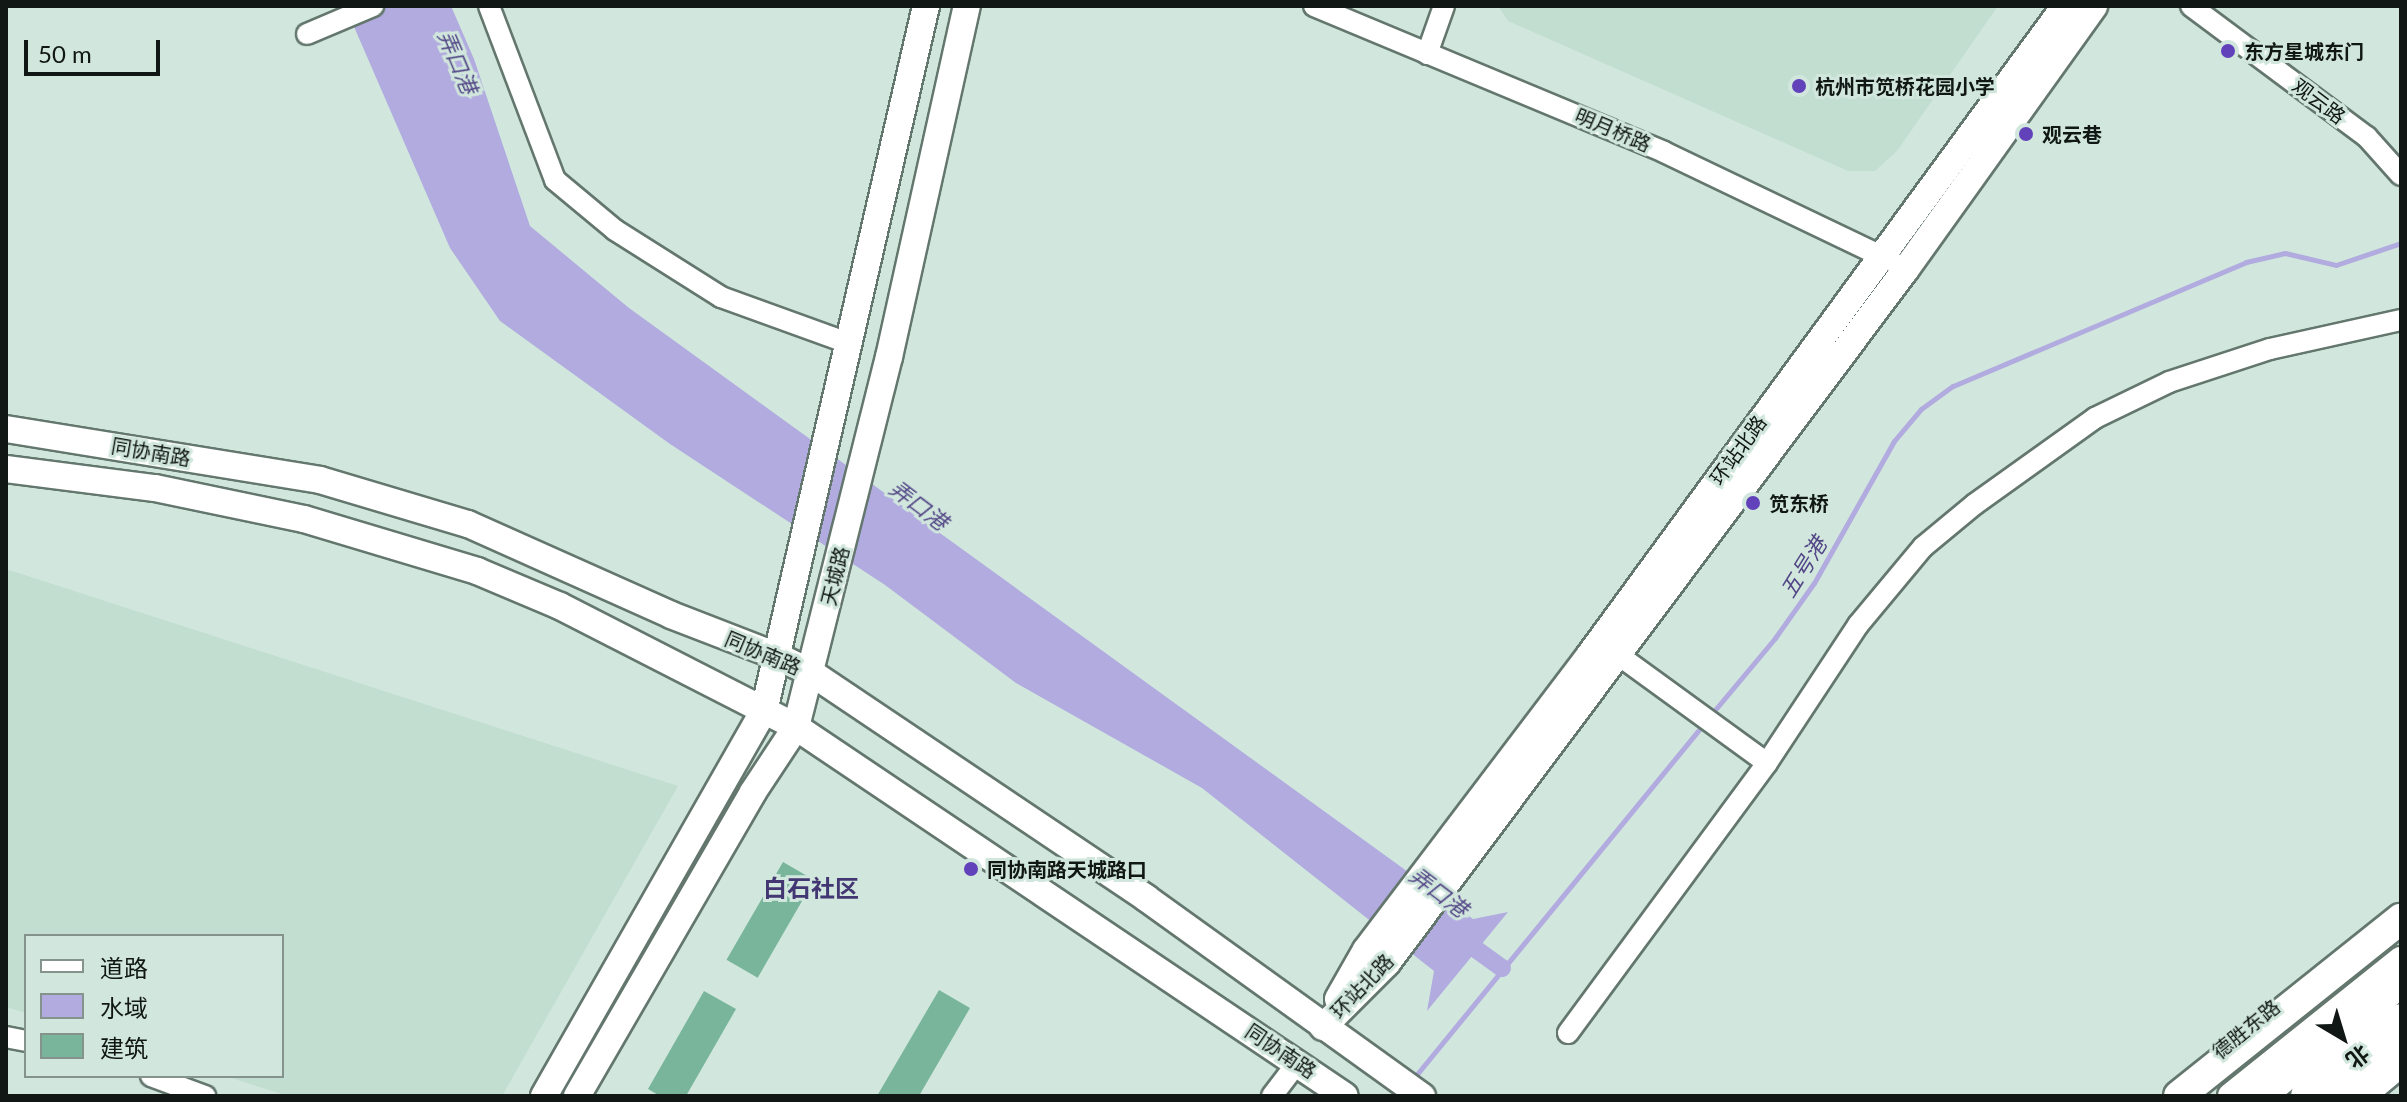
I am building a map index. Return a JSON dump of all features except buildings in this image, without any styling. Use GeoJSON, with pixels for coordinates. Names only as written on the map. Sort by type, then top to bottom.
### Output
{"type":"FeatureCollection","features":[{"type":"Feature","properties":{"kind":"highway"},"geometry":{"type":"LineString","coordinates":[[2179,1096],[2401,919]]}},
{"type":"Feature","properties":{"kind":"highway"},"geometry":{"type":"LineString","coordinates":[[2201,1096],[2401,940]]}},
{"type":"Feature","properties":{"kind":"highway"},"geometry":{"type":"LineString","coordinates":[[2260,1096],[2401,982]]}},
{"type":"Feature","properties":{"kind":"highway"},"geometry":{"type":"LineString","coordinates":[[2306,1096],[2401,1019]]}},
{"type":"Feature","properties":{"kind":"highway"},"geometry":{"type":"LineString","coordinates":[[2359,1096],[2401,1061]]}},
{"type":"Feature","properties":{"kind":"main road","name":"天城路"},"geometry":{"type":"LineString","coordinates":[[544,1096],[764,711],[851,344],[926,6]]}},
{"type":"Feature","properties":{"kind":"main road","name":"天城路"},"geometry":{"type":"LineString","coordinates":[[577,1096],[753,792],[796,727],[867,447],[967,6]]}},
{"type":"Feature","properties":{"kind":"main road","name":"环站北路"},"geometry":{"type":"LineString","coordinates":[[1617,655],[1880,255],[2065,6]]}},
{"type":"Feature","properties":{"kind":"main road","name":"环站北路"},"geometry":{"type":"LineString","coordinates":[[1323,1027],[1446,864],[1617,655],[1906,269],[2094,6]]}},
{"type":"Feature","properties":{"kind":"main road","name":"同协南路"},"geometry":{"type":"LineString","coordinates":[[6,429],[320,480],[468,524],[671,615],[777,656],[810,672],[1146,898],[1422,1096]]}},
{"type":"Feature","properties":{"kind":"main road","name":"同协南路"},"geometry":{"type":"LineString","coordinates":[[6,469],[155,488],[304,519],[477,571],[560,606],[796,727],[1345,1096]]}},
{"type":"Feature","properties":{"kind":"main road","name":"德胜东路"},"geometry":{"type":"LineString","coordinates":[[2164,1096],[2401,901]]}},
{"type":"Feature","properties":{"kind":"main road"},"geometry":{"type":"LineString","coordinates":[[2231,1096],[2401,960]]}},
{"type":"Feature","properties":{"kind":"main road"},"geometry":{"type":"LineString","coordinates":[[2332,1096],[2401,1039]]}},
{"type":"Feature","properties":{"kind":"street"},"geometry":{"type":"LineString","coordinates":[[307,34],[373,6]]}},
{"type":"Feature","properties":{"kind":"street"},"geometry":{"type":"LineString","coordinates":[[489,6],[555,180],[615,230],[721,297],[851,344]]}},
{"type":"Feature","properties":{"kind":"street","name":"明月桥路"},"geometry":{"type":"LineString","coordinates":[[1314,6],[1664,152],[1906,269]]}},
{"type":"Feature","properties":{"kind":"street"},"geometry":{"type":"LineString","coordinates":[[1427,54],[1444,6]]}},
{"type":"Feature","properties":{"kind":"street","name":"观云路"},"geometry":{"type":"LineString","coordinates":[[2191,6],[2367,137],[2401,175]]}},
{"type":"Feature","properties":{"kind":"street"},"geometry":{"type":"LineString","coordinates":[[1568,1033],[1767,763],[1858,625],[1923,547],[1975,504],[2095,418],[2169,382],[2255,354],[2401,320]]}},
{"type":"Feature","properties":{"kind":"street"},"geometry":{"type":"LineString","coordinates":[[1617,655],[1767,763]]}},
{"type":"Feature","properties":{"kind":"street"},"geometry":{"type":"LineString","coordinates":[[1272,1096],[1298,1062]]}},
{"type":"Feature","properties":{"kind":"street"},"geometry":{"type":"LineString","coordinates":[[156,1078],[205,1096]]}},
{"type":"Feature","properties":{"kind":"shaded area","name":"杭州市笕桥花园小学"},"geometry":{"type":"Polygon","coordinates":[[[1498,6],[1998,6],[1897,151],[1875,171],[1848,171],[1508,21],[1498,6]]]}},
{"type":"Feature","properties":{"kind":"shaded area"},"geometry":{"type":"Polygon","coordinates":[[[6,569],[678,786],[502,1096],[288,1096],[231,1078],[284,1078],[284,934],[24,934],[24,1012],[6,1007],[6,569]]]}},
{"type":"Feature","properties":{"kind":"water"},"geometry":{"type":"Polygon","coordinates":[[[345,6],[451,6],[474,59],[530,226],[629,308],[1473,919],[1508,912],[1427,1011],[1434,971],[1202,788],[1016,683],[885,585],[670,444],[500,321],[450,248],[345,6]]]}},
{"type":"Feature","properties":{"kind":"waterway","name":"五号港"},"geometry":{"type":"LineString","coordinates":[[1709,717],[1775,638],[1814,583],[1894,441],[1921,409],[1953,386],[2246,262],[2285,253],[2336,265],[2401,243]]}},
{"type":"Feature","properties":{"kind":"waterway","name":"五号港"},"geometry":{"type":"LineString","coordinates":[[1413,1079],[1703,725]]}},
{"type":"Feature","properties":{"kind":"waterway","name":"弄口港"},"geometry":{"type":"LineString","coordinates":[[1459,937],[1502,968]]}},
{"type":"Feature","properties":{"kind":"place","name":"东方星城东门"},"geometry":{"type":"Point","coordinates":[2228,51]}},
{"type":"Feature","properties":{"kind":"place","name":"杭州市笕桥花园小学"},"geometry":{"type":"Point","coordinates":[1799,86]}},
{"type":"Feature","properties":{"kind":"place","name":"观云巷"},"geometry":{"type":"Point","coordinates":[2026,134]}},
{"type":"Feature","properties":{"kind":"place","name":"笕东桥"},"geometry":{"type":"Point","coordinates":[1753,503]}},
{"type":"Feature","properties":{"kind":"place","name":"同协南路天城路口"},"geometry":{"type":"Point","coordinates":[971,869]}},
{"type":"Feature","properties":{"kind":"district","name":"白石社区"},"geometry":{"type":"Point","coordinates":[811,888]}}]}
